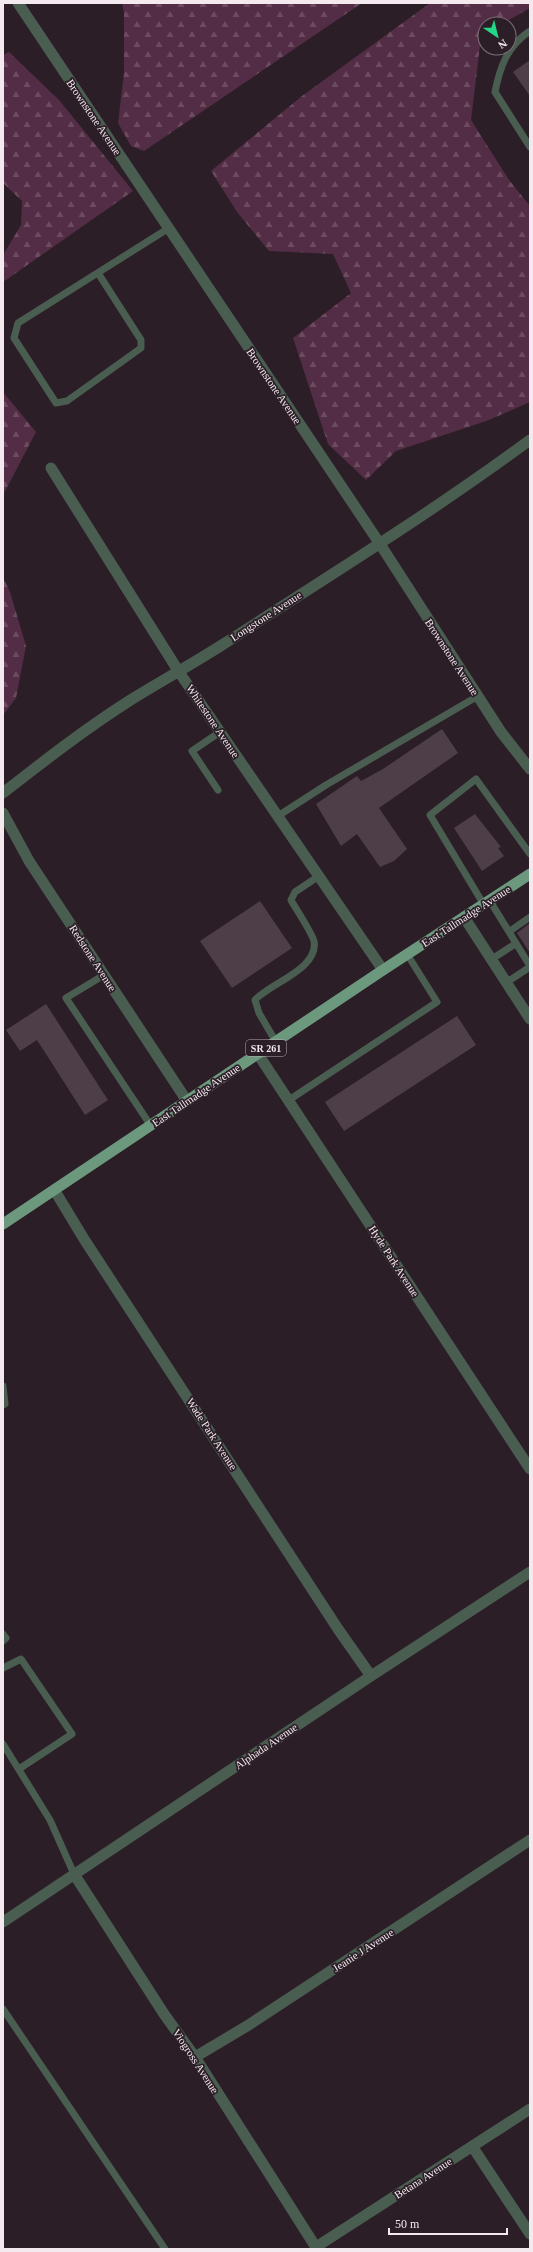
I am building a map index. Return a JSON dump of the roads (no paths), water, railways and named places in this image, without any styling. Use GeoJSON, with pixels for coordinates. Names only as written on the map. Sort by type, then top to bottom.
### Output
{"type":"FeatureCollection","features":[{"type":"Feature","properties":{"kind":"main road","name":"East Tallmadge Avenue"},"geometry":{"type":"LineString","coordinates":[[3,1224],[55,1191],[407,954],[529,877]]}},
{"type":"Feature","properties":{"kind":"street","name":"Brownstone Avenue"},"geometry":{"type":"LineString","coordinates":[[18,3],[380,544],[501,732],[530,769]]}},
{"type":"Feature","properties":{"kind":"street","name":"Longstone Avenue"},"geometry":{"type":"LineString","coordinates":[[3,793],[38,765],[128,702],[179,672],[380,544],[530,440]]}},
{"type":"Feature","properties":{"kind":"street","name":"Whitestone Avenue"},"geometry":{"type":"LineString","coordinates":[[51,468],[179,672],[383,970]]}},
{"type":"Feature","properties":{"kind":"street","name":"Redstone Avenue"},"geometry":{"type":"LineString","coordinates":[[3,813],[29,861],[187,1101]]}},
{"type":"Feature","properties":{"kind":"street"},"geometry":{"type":"LineString","coordinates":[[464,917],[530,1019]]}},
{"type":"Feature","properties":{"kind":"street","name":"Hyde Park Avenue"},"geometry":{"type":"LineString","coordinates":[[258,1054],[530,1469]]}},
{"type":"Feature","properties":{"kind":"street","name":"Wade Park Avenue"},"geometry":{"type":"LineString","coordinates":[[55,1191],[84,1239],[338,1629],[371,1676]]}},
{"type":"Feature","properties":{"kind":"street","name":"Alphada Avenue"},"geometry":{"type":"LineString","coordinates":[[3,1922],[371,1676],[530,1572]]}},
{"type":"Feature","properties":{"kind":"street","name":"Jeanie J Avenue"},"geometry":{"type":"LineString","coordinates":[[195,2057],[247,2026],[530,1840]]}},
{"type":"Feature","properties":{"kind":"street","name":"Viogross Avenue"},"geometry":{"type":"LineString","coordinates":[[74,1874],[164,2014],[195,2057],[317,2248]]}},
{"type":"Feature","properties":{"kind":"street","name":"Betana Avenue"},"geometry":{"type":"LineString","coordinates":[[317,2248],[530,2109]]}},
{"type":"Feature","properties":{"kind":"street"},"geometry":{"type":"LineString","coordinates":[[472,2146],[530,2234]]}},
{"type":"Feature","properties":{"kind":"lane"},"geometry":{"type":"LineString","coordinates":[[530,31],[522,36],[508,52],[500,67],[495,92],[530,147]]}},
{"type":"Feature","properties":{"kind":"lane"},"geometry":{"type":"LineString","coordinates":[[98,273],[141,340],[141,348],[67,400],[56,403],[14,338],[18,323],[169,228]]}},
{"type":"Feature","properties":{"kind":"lane"},"geometry":{"type":"LineString","coordinates":[[278,816],[326,785],[478,696]]}},
{"type":"Feature","properties":{"kind":"lane"},"geometry":{"type":"LineString","coordinates":[[218,790],[192,751],[220,732]]}},
{"type":"Feature","properties":{"kind":"lane"},"geometry":{"type":"LineString","coordinates":[[507,982],[530,966],[523,949],[515,944],[510,931],[487,903],[430,815],[476,779],[530,854]]}},
{"type":"Feature","properties":{"kind":"lane"},"geometry":{"type":"LineString","coordinates":[[276,1042],[260,1014],[255,1000],[306,965],[313,952],[314,941],[291,900],[295,892],[319,876]]}},
{"type":"Feature","properties":{"kind":"lane"},"geometry":{"type":"LineString","coordinates":[[510,931],[530,917]]}},
{"type":"Feature","properties":{"kind":"lane"},"geometry":{"type":"LineString","coordinates":[[492,960],[515,944]]}},
{"type":"Feature","properties":{"kind":"lane"},"geometry":{"type":"LineString","coordinates":[[289,1100],[437,1002],[407,954]]}},
{"type":"Feature","properties":{"kind":"lane"},"geometry":{"type":"LineString","coordinates":[[104,975],[66,998],[150,1126]]}},
{"type":"Feature","properties":{"kind":"lane"},"geometry":{"type":"LineString","coordinates":[[3,1386],[5,1404],[3,1405]]}},
{"type":"Feature","properties":{"kind":"lane"},"geometry":{"type":"LineString","coordinates":[[3,1634],[6,1638],[3,1641]]}},
{"type":"Feature","properties":{"kind":"lane"},"geometry":{"type":"LineString","coordinates":[[3,1668],[21,1659],[72,1734],[19,1769]]}},
{"type":"Feature","properties":{"kind":"lane"},"geometry":{"type":"LineString","coordinates":[[3,1744],[50,1820],[74,1874]]}},
{"type":"Feature","properties":{"kind":"lane"},"geometry":{"type":"LineString","coordinates":[[3,2009],[165,2249]]}}]}
